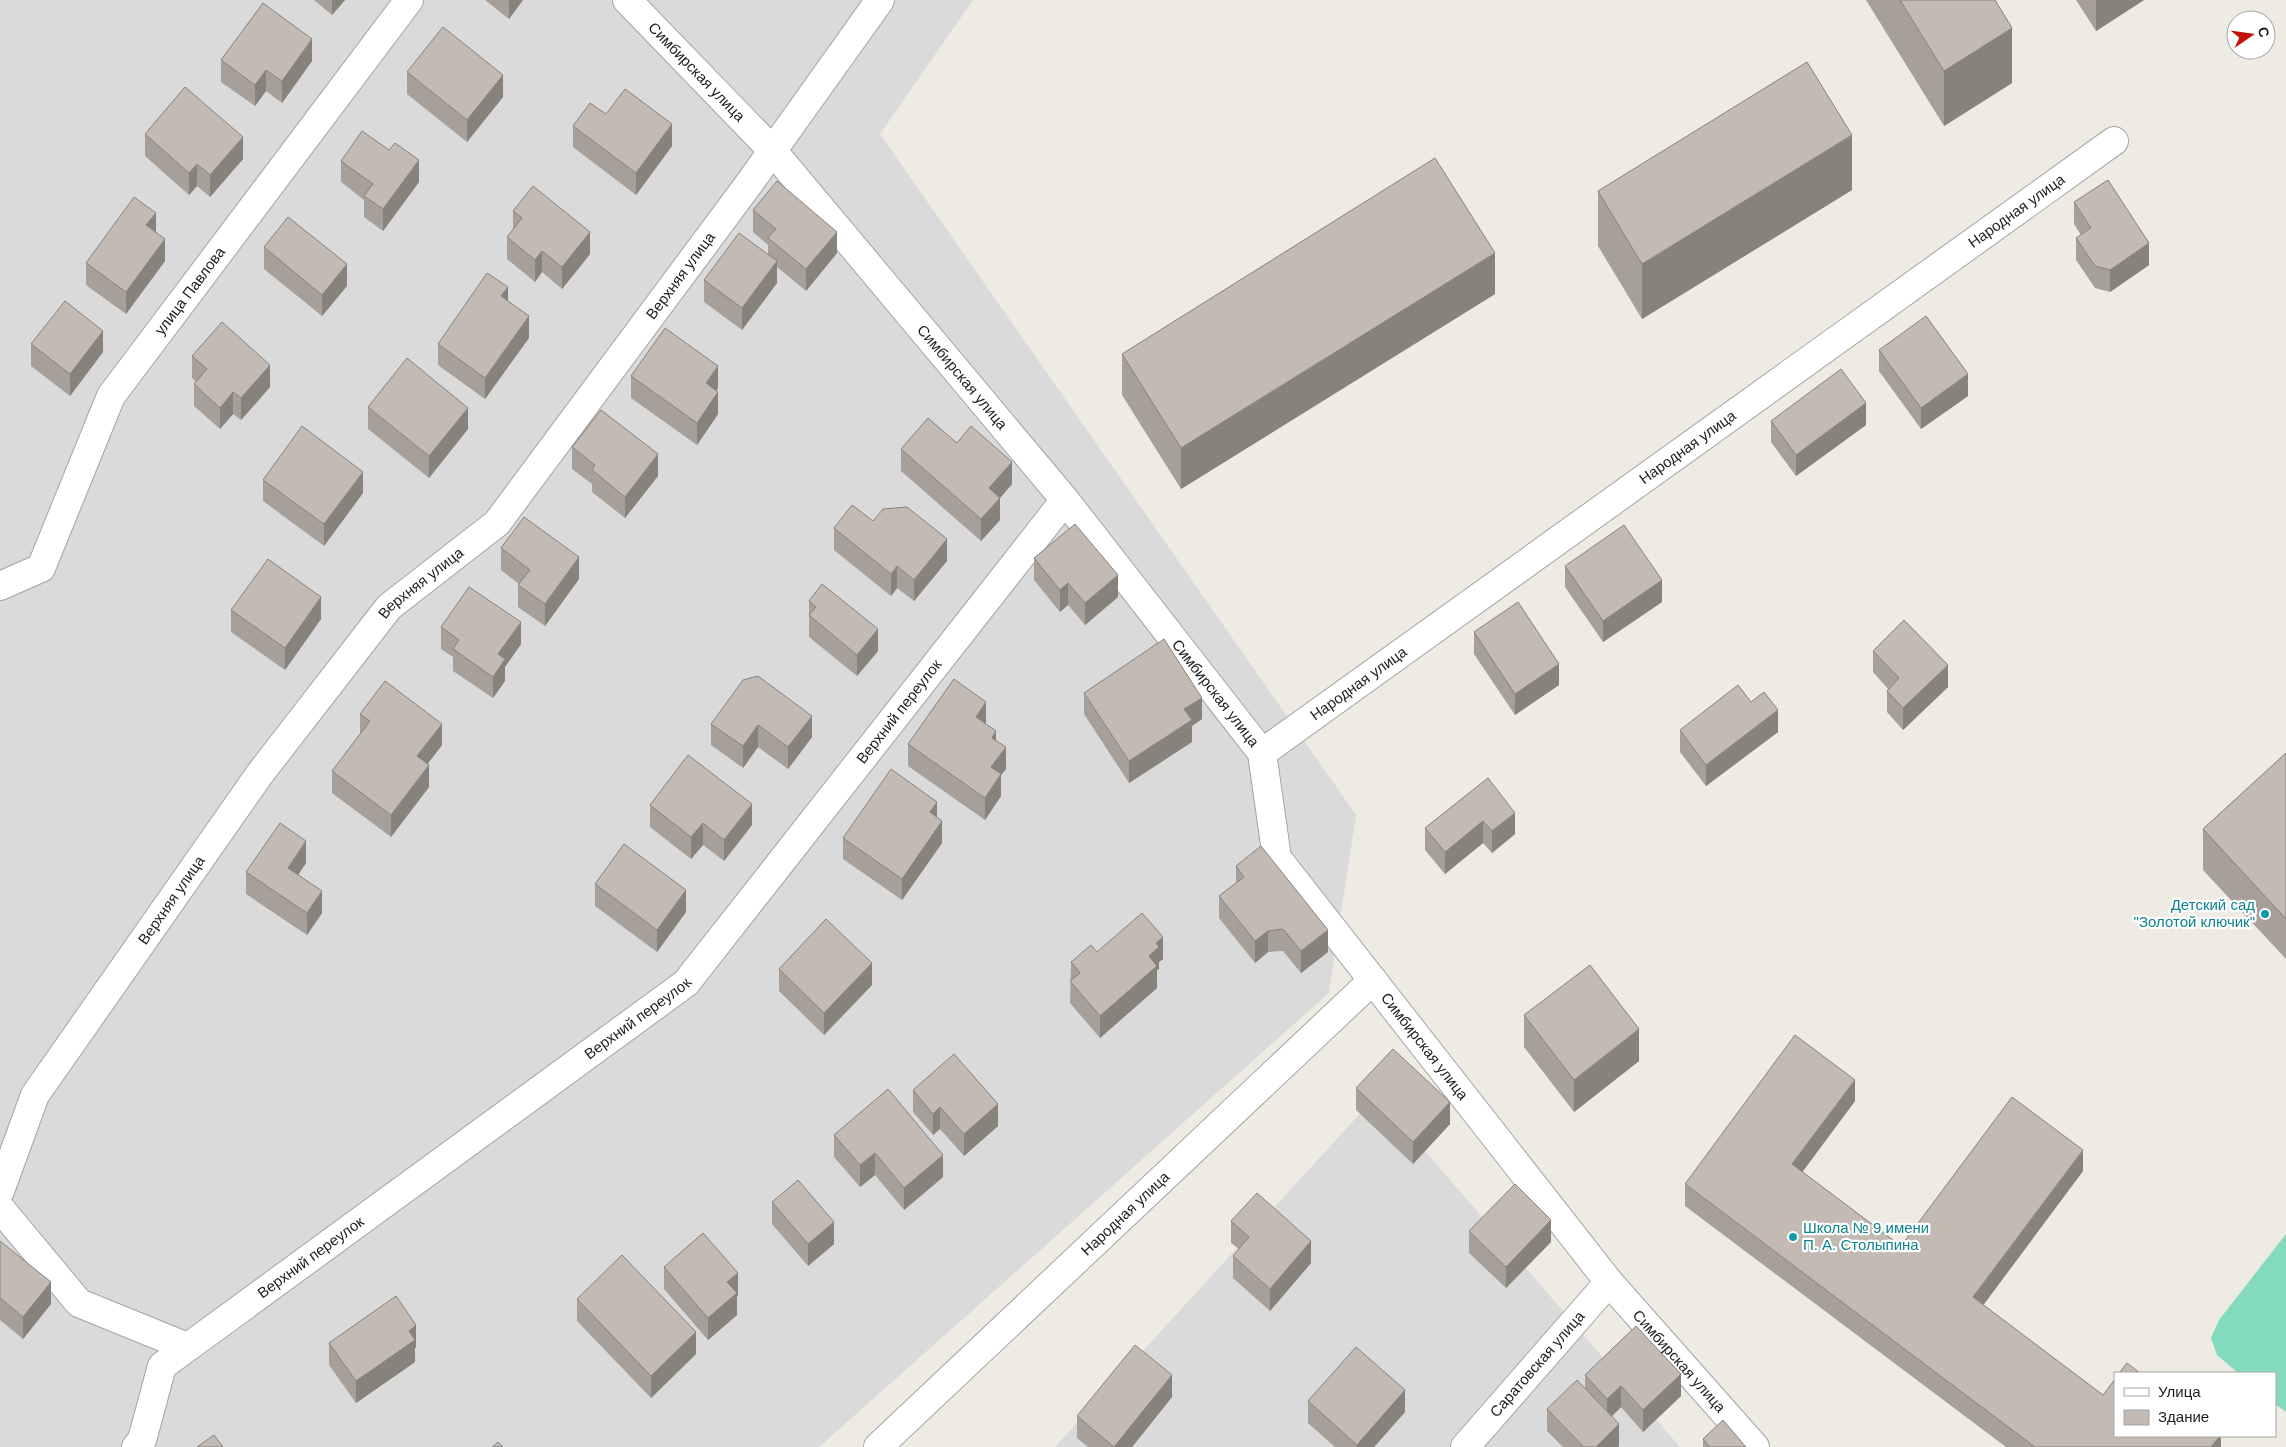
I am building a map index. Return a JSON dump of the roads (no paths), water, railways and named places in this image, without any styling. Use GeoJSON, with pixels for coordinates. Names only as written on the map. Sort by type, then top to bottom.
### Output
{"type":"FeatureCollection","features":[{"type":"Feature","properties":{"kind":"street","name":"улица Павлова"},"geometry":{"type":"LineString","coordinates":[[0,586],[41,568],[111,396],[409,0]]}},
{"type":"Feature","properties":{"kind":"street","name":"Симбирская улица"},"geometry":{"type":"LineString","coordinates":[[627,0],[772,150],[1065,500],[1262,753],[1277,858],[1609,1282],[1755,1447]]}},
{"type":"Feature","properties":{"kind":"street","name":"Верхняя улица"},"geometry":{"type":"LineString","coordinates":[[0,1191],[35,1095],[259,775],[389,607],[497,523],[880,0]]}},
{"type":"Feature","properties":{"kind":"street","name":"Народная улица"},"geometry":{"type":"LineString","coordinates":[[1262,753],[2114,141]]}},
{"type":"Feature","properties":{"kind":"street","name":"Верхний переулок"},"geometry":{"type":"LineString","coordinates":[[136,1447],[142,1440],[162,1366],[686,983],[1065,500]]}},
{"type":"Feature","properties":{"kind":"street","name":"Народная улица"},"geometry":{"type":"LineString","coordinates":[[878,1447],[1373,980]]}},
{"type":"Feature","properties":{"kind":"street"},"geometry":{"type":"LineString","coordinates":[[0,1208],[79,1303],[188,1347]]}},
{"type":"Feature","properties":{"kind":"street","name":"Саратовская улица"},"geometry":{"type":"LineString","coordinates":[[1465,1447],[1609,1282]]}},
{"type":"Feature","properties":{"kind":"place","name":"Детский сад \"Золотой ключик\""},"geometry":{"type":"Point","coordinates":[2265,914]}},
{"type":"Feature","properties":{"kind":"place","name":"Школа № 9 имени П. А. Столыпина"},"geometry":{"type":"Point","coordinates":[1793,1237]}}]}
